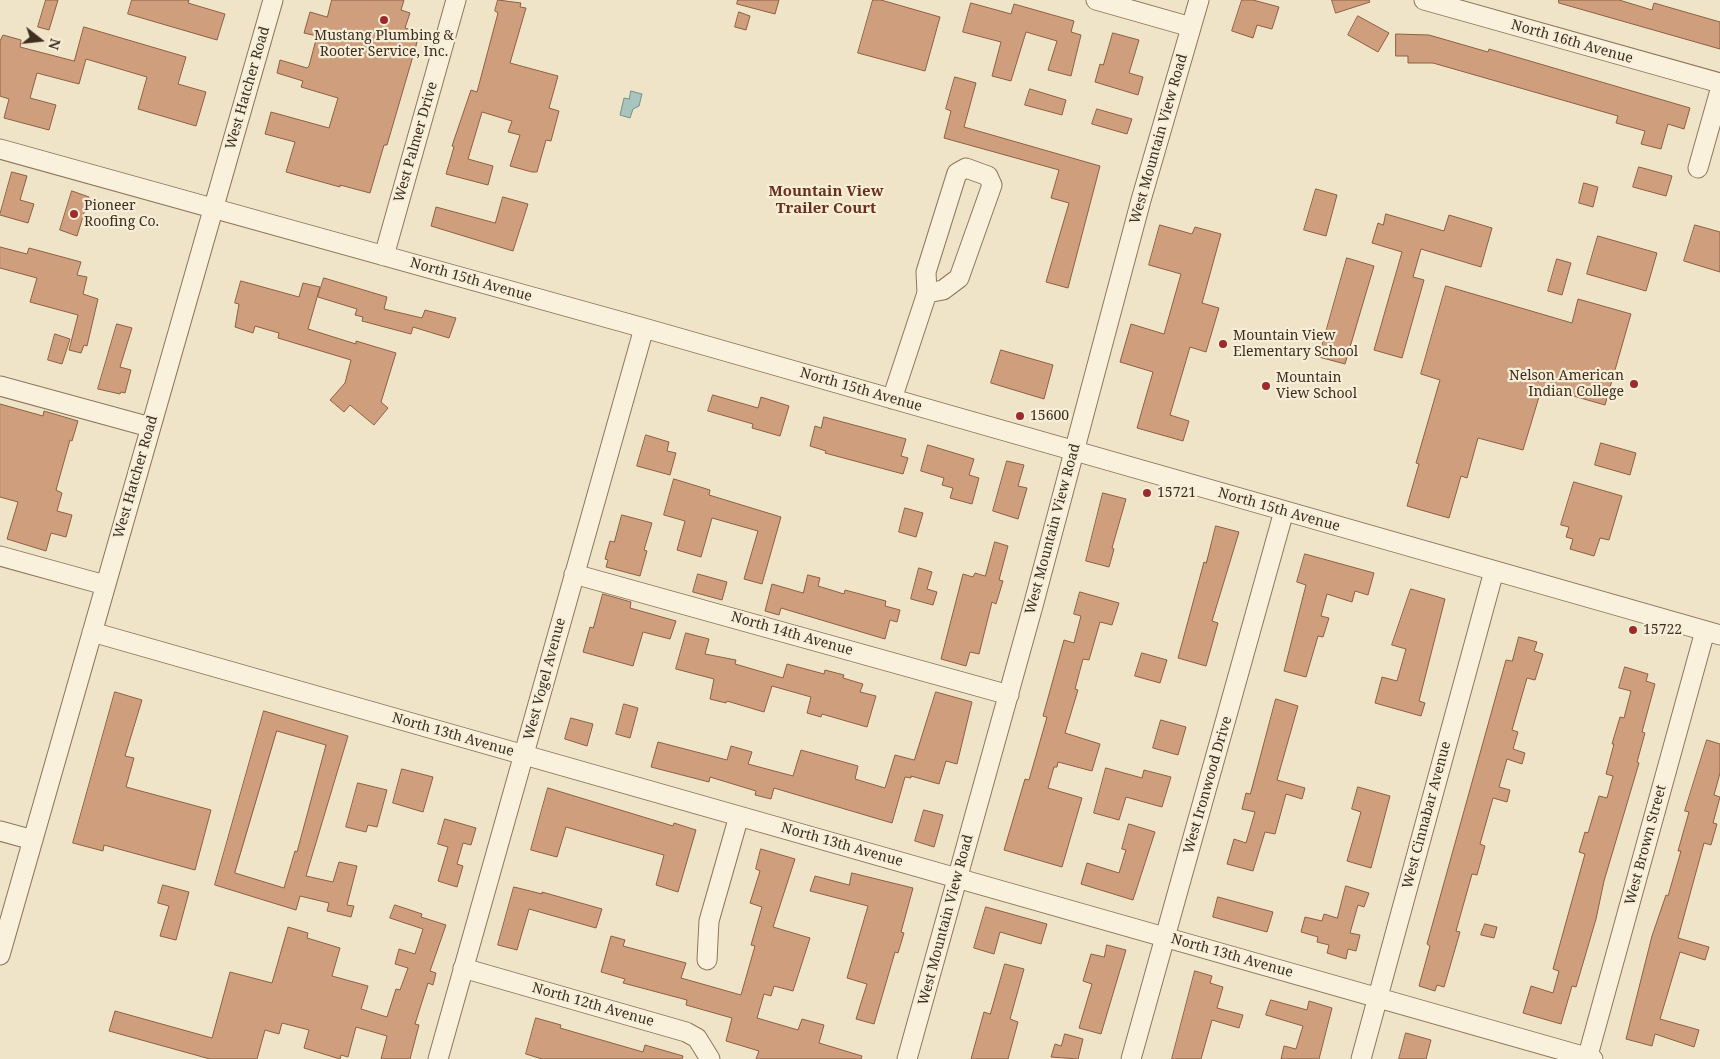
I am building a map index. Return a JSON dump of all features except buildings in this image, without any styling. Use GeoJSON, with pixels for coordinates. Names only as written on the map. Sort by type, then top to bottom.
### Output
{"type":"FeatureCollection","features":[{"type":"Feature","properties":{"kind":"street","name":"West Hatcher Road"},"geometry":{"type":"LineString","coordinates":[[0,955],[273,0]]}},
{"type":"Feature","properties":{"kind":"street","name":"West Palmer Drive"},"geometry":{"type":"LineString","coordinates":[[384,256],[456,0]]}},
{"type":"Feature","properties":{"kind":"street"},"geometry":{"type":"LineString","coordinates":[[1096,0],[1191,27]]}},
{"type":"Feature","properties":{"kind":"street","name":"West Mountain View Road"},"geometry":{"type":"LineString","coordinates":[[907,1059],[1009,695],[1141,200],[1200,0]]}},
{"type":"Feature","properties":{"kind":"street","name":"North 16th Avenue"},"geometry":{"type":"LineString","coordinates":[[1424,0],[1720,83]]}},
{"type":"Feature","properties":{"kind":"street"},"geometry":{"type":"LineString","coordinates":[[1698,168],[1720,90]]}},
{"type":"Feature","properties":{"kind":"street","name":"North 15th Avenue"},"geometry":{"type":"LineString","coordinates":[[0,149],[212,210],[644,328],[1713,633]]}},
{"type":"Feature","properties":{"kind":"street"},"geometry":{"type":"LineString","coordinates":[[892,399],[927,293],[926,272],[957,173],[966,168],[988,176],[992,185],[959,278],[943,290],[927,293]]}},
{"type":"Feature","properties":{"kind":"street","name":"West Vogel Avenue"},"geometry":{"type":"LineString","coordinates":[[438,1059],[644,328]]}},
{"type":"Feature","properties":{"kind":"street"},"geometry":{"type":"LineString","coordinates":[[0,386],[150,427]]}},
{"type":"Feature","properties":{"kind":"street","name":"West Ironwood Drive"},"geometry":{"type":"LineString","coordinates":[[1131,1059],[1284,511]]}},
{"type":"Feature","properties":{"kind":"street"},"geometry":{"type":"LineString","coordinates":[[0,556],[105,585]]}},
{"type":"Feature","properties":{"kind":"street","name":"West Cinnabar Avenue"},"geometry":{"type":"LineString","coordinates":[[1361,1059],[1494,571]]}},
{"type":"Feature","properties":{"kind":"street","name":"North 14th Avenue"},"geometry":{"type":"LineString","coordinates":[[574,574],[1009,695]]}},
{"type":"Feature","properties":{"kind":"street","name":"North 13th Avenue"},"geometry":{"type":"LineString","coordinates":[[92,632],[1589,1058]]}},
{"type":"Feature","properties":{"kind":"street","name":"West Brown Street"},"geometry":{"type":"LineString","coordinates":[[1589,1058],[1713,633]]}},
{"type":"Feature","properties":{"kind":"street"},"geometry":{"type":"LineString","coordinates":[[707,960],[709,921],[739,816]]}},
{"type":"Feature","properties":{"kind":"street"},"geometry":{"type":"LineString","coordinates":[[0,831],[33,840]]}},
{"type":"Feature","properties":{"kind":"street","name":"North 12th Avenue"},"geometry":{"type":"LineString","coordinates":[[464,968],[686,1032],[698,1038],[710,1059]]}},
{"type":"Feature","properties":{"kind":"water"},"geometry":{"type":"Polygon","coordinates":[[[631,91],[642,94],[639,106],[633,109],[630,118],[620,115],[624,98],[629,99],[631,91]]]}},
{"type":"Feature","properties":{"kind":"place","name":"Mustang Plumbing & Rooter Service, Inc."},"geometry":{"type":"Point","coordinates":[384,20]}},
{"type":"Feature","properties":{"kind":"place","name":"Pioneer Roofing Co."},"geometry":{"type":"Point","coordinates":[74,214]}},
{"type":"Feature","properties":{"kind":"place","name":"Mountain View Elementary School"},"geometry":{"type":"Point","coordinates":[1223,344]}},
{"type":"Feature","properties":{"kind":"place","name":"Nelson American Indian College"},"geometry":{"type":"Point","coordinates":[1634,384]}},
{"type":"Feature","properties":{"kind":"place","name":"Mountain View School"},"geometry":{"type":"Point","coordinates":[1266,386]}},
{"type":"Feature","properties":{"kind":"place","name":"15600"},"geometry":{"type":"Point","coordinates":[1020,416]}},
{"type":"Feature","properties":{"kind":"place","name":"15721"},"geometry":{"type":"Point","coordinates":[1147,493]}},
{"type":"Feature","properties":{"kind":"place","name":"15722"},"geometry":{"type":"Point","coordinates":[1633,630]}},
{"type":"Feature","properties":{"kind":"district","name":"Mountain View Trailer Court"},"geometry":{"type":"Point","coordinates":[826,200]}}]}
